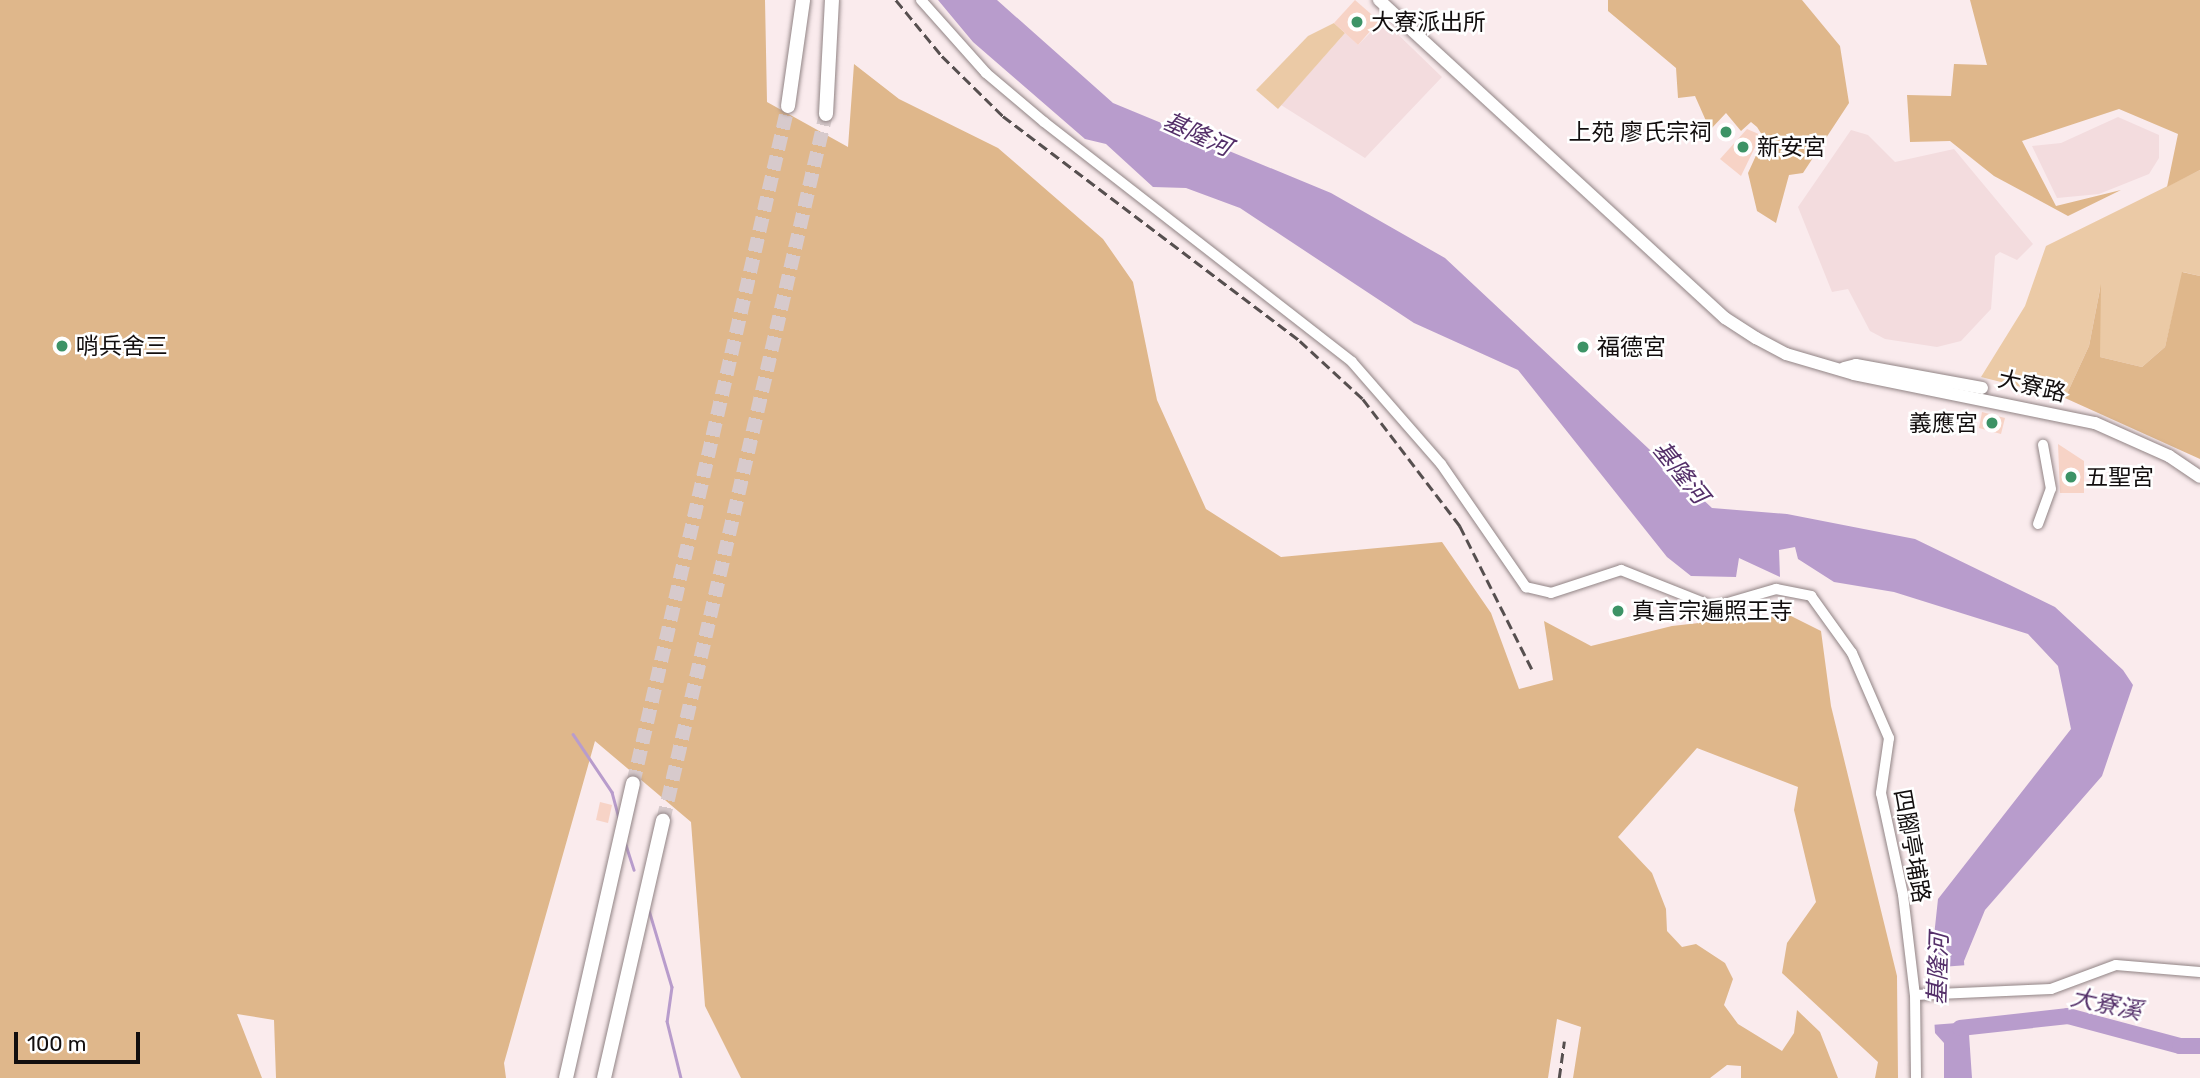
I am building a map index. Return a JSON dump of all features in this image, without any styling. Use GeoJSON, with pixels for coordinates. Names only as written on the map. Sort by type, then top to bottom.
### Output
{"type":"FeatureCollection","features":[{"type":"Feature","properties":{"kind":"highway"},"geometry":{"type":"LineString","coordinates":[[788,106],[795,75],[803,0]]}},
{"type":"Feature","properties":{"kind":"highway"},"geometry":{"type":"LineString","coordinates":[[826,114],[830,78],[832,0]]}},
{"type":"Feature","properties":{"kind":"highway"},"geometry":{"type":"LineString","coordinates":[[566,1078],[633,784]]}},
{"type":"Feature","properties":{"kind":"highway"},"geometry":{"type":"LineString","coordinates":[[604,1078],[663,821]]}},
{"type":"Feature","properties":{"kind":"main road","name":"大寮路"},"geometry":{"type":"LineString","coordinates":[[1380,0],[1725,318],[1786,354],[2095,423],[2169,456],[2200,477]]}},
{"type":"Feature","properties":{"kind":"main road","name":"大寮路"},"geometry":{"type":"LineString","coordinates":[[1844,368],[1856,365],[1948,381],[2099,417],[2200,469]]}},
{"type":"Feature","properties":{"kind":"street","name":"四腳亭埔路"},"geometry":{"type":"LineString","coordinates":[[920,0],[986,73],[1352,362],[1441,464],[1526,587],[1551,593],[1621,570],[1713,607],[1776,589],[1797,591],[1811,596],[1845,644],[1880,706],[1889,738],[1881,793],[1903,895],[1915,995],[1916,1078]]}},
{"type":"Feature","properties":{"kind":"street"},"geometry":{"type":"LineString","coordinates":[[2038,524],[2051,489],[2043,444]]}},
{"type":"Feature","properties":{"kind":"street"},"geometry":{"type":"LineString","coordinates":[[1915,995],[1926,998],[2051,989],[2116,965],[2200,972]]}},
{"type":"Feature","properties":{"kind":"shaded area"},"geometry":{"type":"Polygon","coordinates":[[[0,0],[765,0],[767,102],[848,147],[854,64],[899,99],[998,148],[1103,239],[1133,282],[1157,400],[1206,509],[1281,557],[1442,542],[1491,613],[1519,689],[1553,680],[1544,621],[1591,646],[1672,626],[1743,618],[1791,616],[1821,631],[1831,706],[1897,976],[1898,1078],[1875,1078],[1878,1062],[1782,973],[1787,943],[1816,902],[1794,810],[1798,787],[1697,748],[1618,837],[1652,873],[1666,909],[1667,931],[1682,947],[1696,944],[1725,963],[1733,979],[1724,1005],[1738,1024],[1782,1051],[1794,1033],[1797,1010],[1820,1032],[1838,1078],[1741,1078],[1741,1066],[1727,1065],[1710,1078],[1573,1078],[1581,1027],[1557,1019],[1548,1078],[741,1078],[705,1006],[691,822],[595,741],[504,1063],[506,1078],[276,1078],[274,1020],[237,1014],[262,1078],[0,1078],[0,0]]]}},
{"type":"Feature","properties":{"kind":"shaded area"},"geometry":{"type":"Polygon","coordinates":[[[1608,0],[1802,0],[1840,46],[1849,103],[1803,173],[1789,175],[1776,223],[1757,211],[1748,173],[1764,138],[1757,127],[1751,122],[1741,131],[1726,113],[1710,130],[1695,96],[1678,98],[1676,68],[1608,11],[1608,0]]]}},
{"type":"Feature","properties":{"kind":"shaded area"},"geometry":{"type":"Polygon","coordinates":[[[1970,0],[2200,0],[2200,170],[2167,187],[2178,134],[2119,109],[2022,141],[2056,206],[2121,190],[2068,216],[1994,176],[1950,141],[1910,142],[1907,95],[1951,96],[1954,64],[1987,65],[1970,0]]]}},
{"type":"Feature","properties":{"kind":"shaded area"},"geometry":{"type":"Polygon","coordinates":[[[1383,20],[1442,77],[1365,158],[1281,105],[1345,33],[1358,45],[1383,20]]]}},
{"type":"Feature","properties":{"kind":"shaded area"},"geometry":{"type":"Polygon","coordinates":[[[1334,23],[1345,33],[1278,109],[1256,90],[1308,36],[1334,23]]]}},
{"type":"Feature","properties":{"kind":"shaded area"},"geometry":{"type":"Polygon","coordinates":[[[2118,117],[2159,135],[2159,158],[2149,174],[2099,194],[2057,198],[2032,146],[2061,143],[2118,117]]]}},
{"type":"Feature","properties":{"kind":"shaded area"},"geometry":{"type":"Polygon","coordinates":[[[1851,130],[1868,135],[1895,162],[1954,149],[2033,244],[2017,260],[2000,252],[1995,256],[1991,309],[1961,341],[1937,347],[1885,339],[1870,331],[1848,289],[1832,292],[1798,207],[1851,130]]]}},
{"type":"Feature","properties":{"kind":"shaded area"},"geometry":{"type":"Polygon","coordinates":[[[2200,170],[2200,276],[2183,272],[2165,347],[2142,367],[2100,357],[2100,289],[2089,346],[2065,398],[1981,377],[2025,306],[2046,246],[2200,170]]]}},
{"type":"Feature","properties":{"kind":"shaded area"},"geometry":{"type":"Polygon","coordinates":[[[2182,272],[2200,276],[2200,459],[2065,398],[2089,346],[2101,284],[2100,357],[2142,367],[2165,347],[2182,272]]]}},
{"type":"Feature","properties":{"kind":"water","name":"基隆河"},"geometry":{"type":"Polygon","coordinates":[[[938,0],[997,0],[1113,103],[1331,193],[1445,258],[1712,508],[1787,514],[1915,539],[2055,607],[2123,670],[2133,685],[2102,776],[1985,910],[1964,961],[1972,1078],[1944,1078],[1944,1043],[1935,1033],[1931,964],[1938,899],[2071,729],[2058,666],[2028,634],[1894,592],[1834,582],[1798,559],[1795,547],[1779,550],[1780,577],[1739,558],[1736,577],[1691,576],[1667,557],[1518,370],[1414,323],[1240,208],[1186,188],[1153,187],[1106,144],[1085,139],[973,42],[938,0]]]}},
{"type":"Feature","properties":{"kind":"pier"},"geometry":{"type":"Polygon","coordinates":[[[1968,965],[1970,1022],[1931,1025],[1928,968],[1968,965]]]}},
{"type":"Feature","properties":{"kind":"building","name":"大寮派出所"},"geometry":{"type":"Polygon","coordinates":[[[1355,0],[1379,21],[1358,45],[1334,23],[1355,0]]]}},
{"type":"Feature","properties":{"kind":"building","name":"新安宮"},"geometry":{"type":"Polygon","coordinates":[[[1747,129],[1761,135],[1741,176],[1720,159],[1747,129]]]}},
{"type":"Feature","properties":{"kind":"building","name":"義應宮"},"geometry":{"type":"Polygon","coordinates":[[[1982,412],[2005,418],[2001,434],[1979,428],[1982,412]]]}},
{"type":"Feature","properties":{"kind":"building","name":"五聖宮"},"geometry":{"type":"Polygon","coordinates":[[[2058,444],[2084,461],[2084,493],[2060,493],[2058,444]]]}},
{"type":"Feature","properties":{"kind":"building"},"geometry":{"type":"Polygon","coordinates":[[[600,802],[612,805],[608,823],[596,820],[600,802]]]}},
{"type":"Feature","properties":{"kind":"waterway"},"geometry":{"type":"LineString","coordinates":[[573,734],[612,792],[619,819]]}},
{"type":"Feature","properties":{"kind":"waterway"},"geometry":{"type":"LineString","coordinates":[[625,842],[634,870]]}},
{"type":"Feature","properties":{"kind":"waterway"},"geometry":{"type":"LineString","coordinates":[[649,910],[672,987],[667,1021],[681,1078]]}},
{"type":"Feature","properties":{"kind":"waterway","name":"大寮溪"},"geometry":{"type":"LineString","coordinates":[[1960,1028],[2068,1016],[2180,1046],[2200,1046]]}},
{"type":"Feature","properties":{"kind":"tunnel"},"geometry":{"type":"LineString","coordinates":[[633,784],[788,106]]}},
{"type":"Feature","properties":{"kind":"tunnel"},"geometry":{"type":"LineString","coordinates":[[663,821],[826,114]]}},
{"type":"Feature","properties":{"kind":"railway"},"geometry":{"type":"LineString","coordinates":[[896,0],[942,56],[1003,116],[1300,341],[1363,399],[1460,526],[1534,673]]}},
{"type":"Feature","properties":{"kind":"railway"},"geometry":{"type":"LineString","coordinates":[[1559,1078],[1564,1041]]}},
{"type":"Feature","properties":{"kind":"place","name":"大寮派出所"},"geometry":{"type":"Point","coordinates":[1357,22]}},
{"type":"Feature","properties":{"kind":"place","name":"上苑 廖氏宗祠"},"geometry":{"type":"Point","coordinates":[1726,132]}},
{"type":"Feature","properties":{"kind":"place","name":"新安宮"},"geometry":{"type":"Point","coordinates":[1743,147]}},
{"type":"Feature","properties":{"kind":"place","name":"哨兵舍三"},"geometry":{"type":"Point","coordinates":[62,346]}},
{"type":"Feature","properties":{"kind":"place","name":"福德宮"},"geometry":{"type":"Point","coordinates":[1583,347]}},
{"type":"Feature","properties":{"kind":"place","name":"義應宮"},"geometry":{"type":"Point","coordinates":[1992,423]}},
{"type":"Feature","properties":{"kind":"place","name":"五聖宮"},"geometry":{"type":"Point","coordinates":[2071,477]}},
{"type":"Feature","properties":{"kind":"place","name":"真言宗遍照王寺"},"geometry":{"type":"Point","coordinates":[1618,611]}}]}
